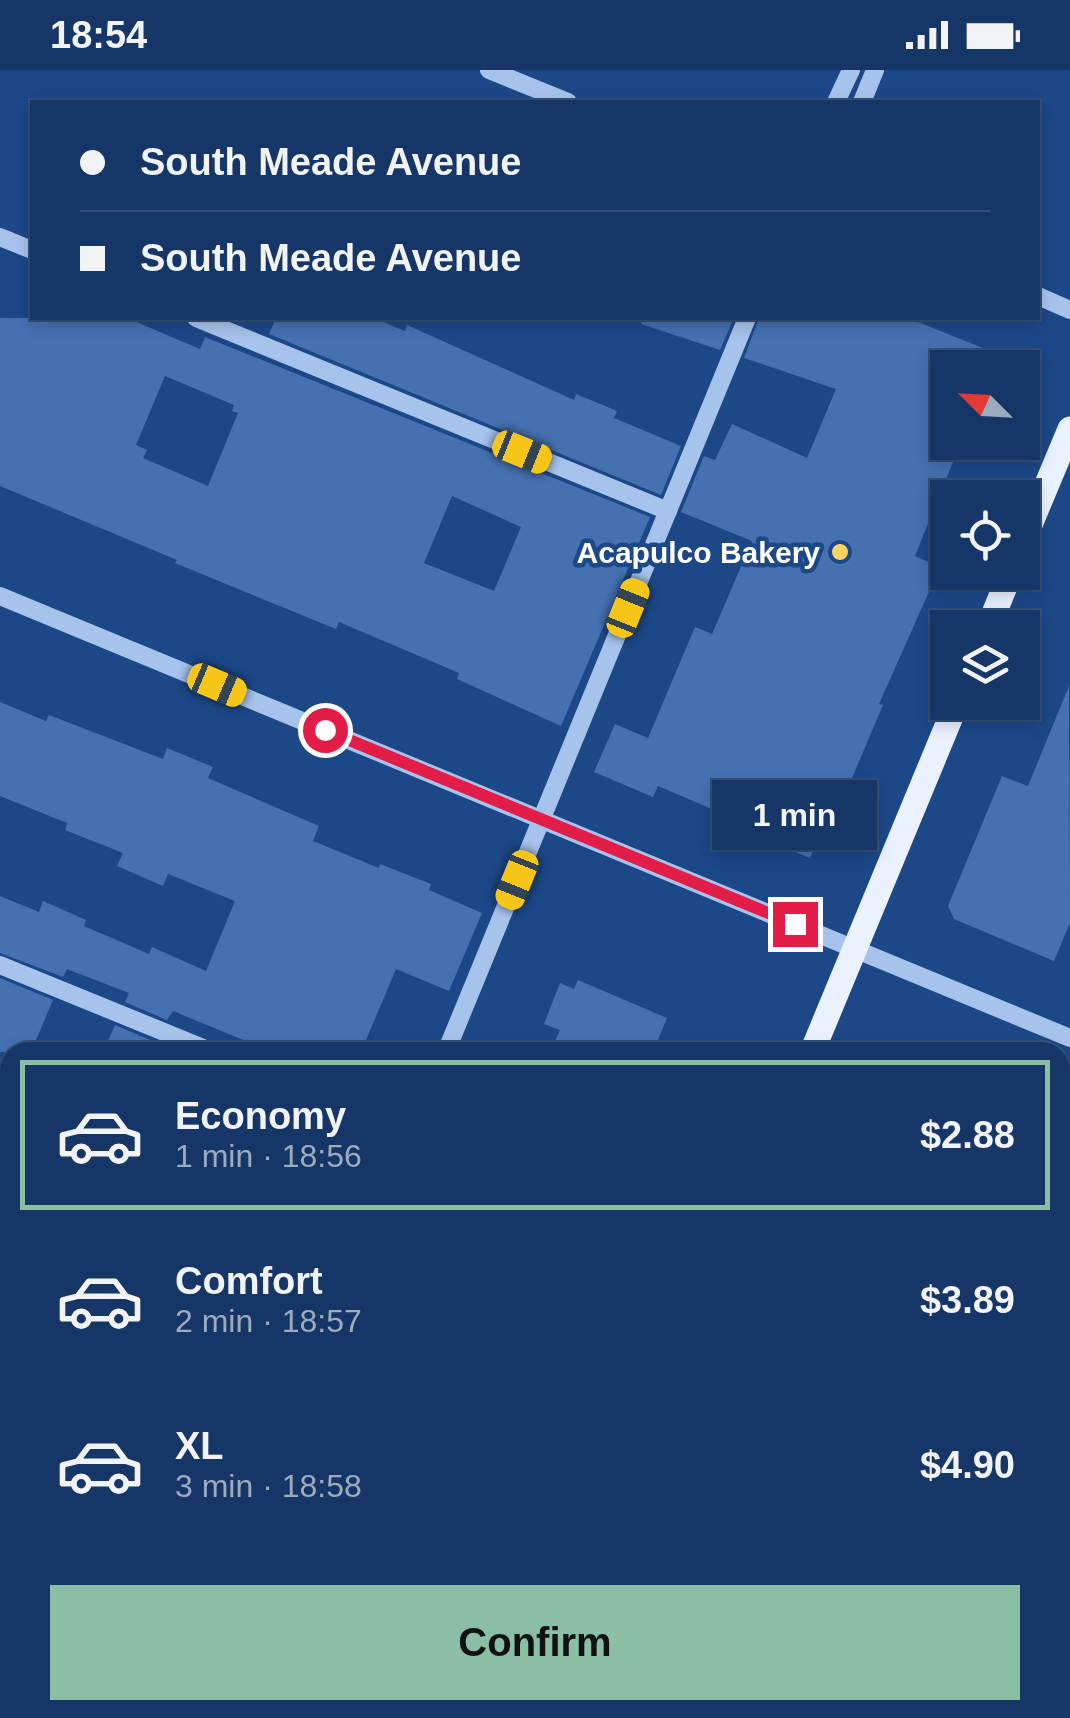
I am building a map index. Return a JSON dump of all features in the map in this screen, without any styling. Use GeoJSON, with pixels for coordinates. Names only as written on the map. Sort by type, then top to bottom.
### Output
{"type":"FeatureCollection","features":[{"type":"Feature","properties":{"kind":"main road"},"geometry":{"type":"LineString","coordinates":[[1040,501],[1070,429]]}},
{"type":"Feature","properties":{"kind":"main road"},"geometry":{"type":"LineString","coordinates":[[816,1042],[950,720]]}},
{"type":"Feature","properties":{"kind":"street"},"geometry":{"type":"LineString","coordinates":[[489,70],[563,100]]}},
{"type":"Feature","properties":{"kind":"street"},"geometry":{"type":"LineString","coordinates":[[837,100],[850,70]]}},
{"type":"Feature","properties":{"kind":"street"},"geometry":{"type":"LineString","coordinates":[[863,100],[875,70]]}},
{"type":"Feature","properties":{"kind":"street"},"geometry":{"type":"LineString","coordinates":[[0,237],[30,249]]}},
{"type":"Feature","properties":{"kind":"street"},"geometry":{"type":"LineString","coordinates":[[1040,297],[1070,310]]}},
{"type":"Feature","properties":{"kind":"street"},"geometry":{"type":"LineString","coordinates":[[201,320],[668,511]]}},
{"type":"Feature","properties":{"kind":"street"},"geometry":{"type":"LineString","coordinates":[[450,1042],[745,320]]}},
{"type":"Feature","properties":{"kind":"street"},"geometry":{"type":"LineString","coordinates":[[0,596],[1070,1038]]}},
{"type":"Feature","properties":{"kind":"street"},"geometry":{"type":"LineString","coordinates":[[0,966],[188,1042]]}},
{"type":"Feature","properties":{"kind":"building"},"geometry":{"type":"Polygon","coordinates":[[[0,318],[132,320],[200,349],[205,337],[650,517],[561,726],[457,679],[459,673],[339,622],[336,629],[175,563],[177,560],[0,486],[0,318]],[[165,376],[136,445],[147,450],[143,458],[208,486],[238,413],[232,411],[234,405],[165,376]],[[452,496],[424,563],[494,591],[521,527],[452,496]]]}},
{"type":"Feature","properties":{"kind":"building"},"geometry":{"type":"Polygon","coordinates":[[[275,320],[378,320],[405,331],[407,325],[574,400],[576,394],[617,411],[614,418],[681,446],[661,495],[269,334],[275,320]]]}},
{"type":"Feature","properties":{"kind":"building"},"geometry":{"type":"Polygon","coordinates":[[[642,320],[733,320],[720,350],[641,324],[642,320]]]}},
{"type":"Feature","properties":{"kind":"building"},"geometry":{"type":"Polygon","coordinates":[[[758,320],[913,320],[988,350],[930,350],[930,460],[954,460],[946,480],[930,480],[930,519],[915,556],[930,563],[930,589],[879,704],[883,705],[844,797],[836,794],[810,858],[730,826],[733,818],[658,786],[653,797],[594,772],[615,724],[648,738],[695,627],[712,634],[752,541],[681,512],[704,456],[715,460],[732,424],[807,458],[836,389],[744,358],[758,320]]]}},
{"type":"Feature","properties":{"kind":"building"},"geometry":{"type":"Polygon","coordinates":[[[1069,686],[1070,923],[1054,961],[954,919],[948,906],[1002,776],[1028,786],[1069,686]]]}},
{"type":"Feature","properties":{"kind":"building"},"geometry":{"type":"Polygon","coordinates":[[[0,702],[46,721],[49,715],[163,759],[167,748],[213,767],[208,778],[319,826],[313,841],[431,884],[429,890],[482,913],[449,991],[396,969],[365,1042],[248,1042],[173,1011],[167,1020],[125,1002],[129,993],[67,969],[63,977],[0,953],[0,896],[39,912],[43,901],[86,920],[84,926],[149,954],[152,947],[206,971],[235,901],[168,874],[163,886],[117,866],[123,853],[65,830],[67,823],[0,796],[0,702]]]}},
{"type":"Feature","properties":{"kind":"building"},"geometry":{"type":"Polygon","coordinates":[[[0,978],[53,1000],[35,1042],[0,1042],[0,978]]]}},
{"type":"Feature","properties":{"kind":"building"},"geometry":{"type":"Polygon","coordinates":[[[578,980],[667,1018],[657,1042],[555,1042],[560,1030],[544,1024],[560,983],[574,989],[578,980]]]}},
{"type":"Feature","properties":{"kind":"building"},"geometry":{"type":"Polygon","coordinates":[[[115,1025],[155,1042],[107,1042],[115,1025]]]}},
{"type":"Feature","properties":{"kind":"place","name":"Acapulco Bakery"},"geometry":{"type":"Point","coordinates":[840,552]}},
{"type":"Feature","properties":{"kind":"route"},"geometry":{"type":"LineString","coordinates":[[325,730],[795,924]]}}]}
